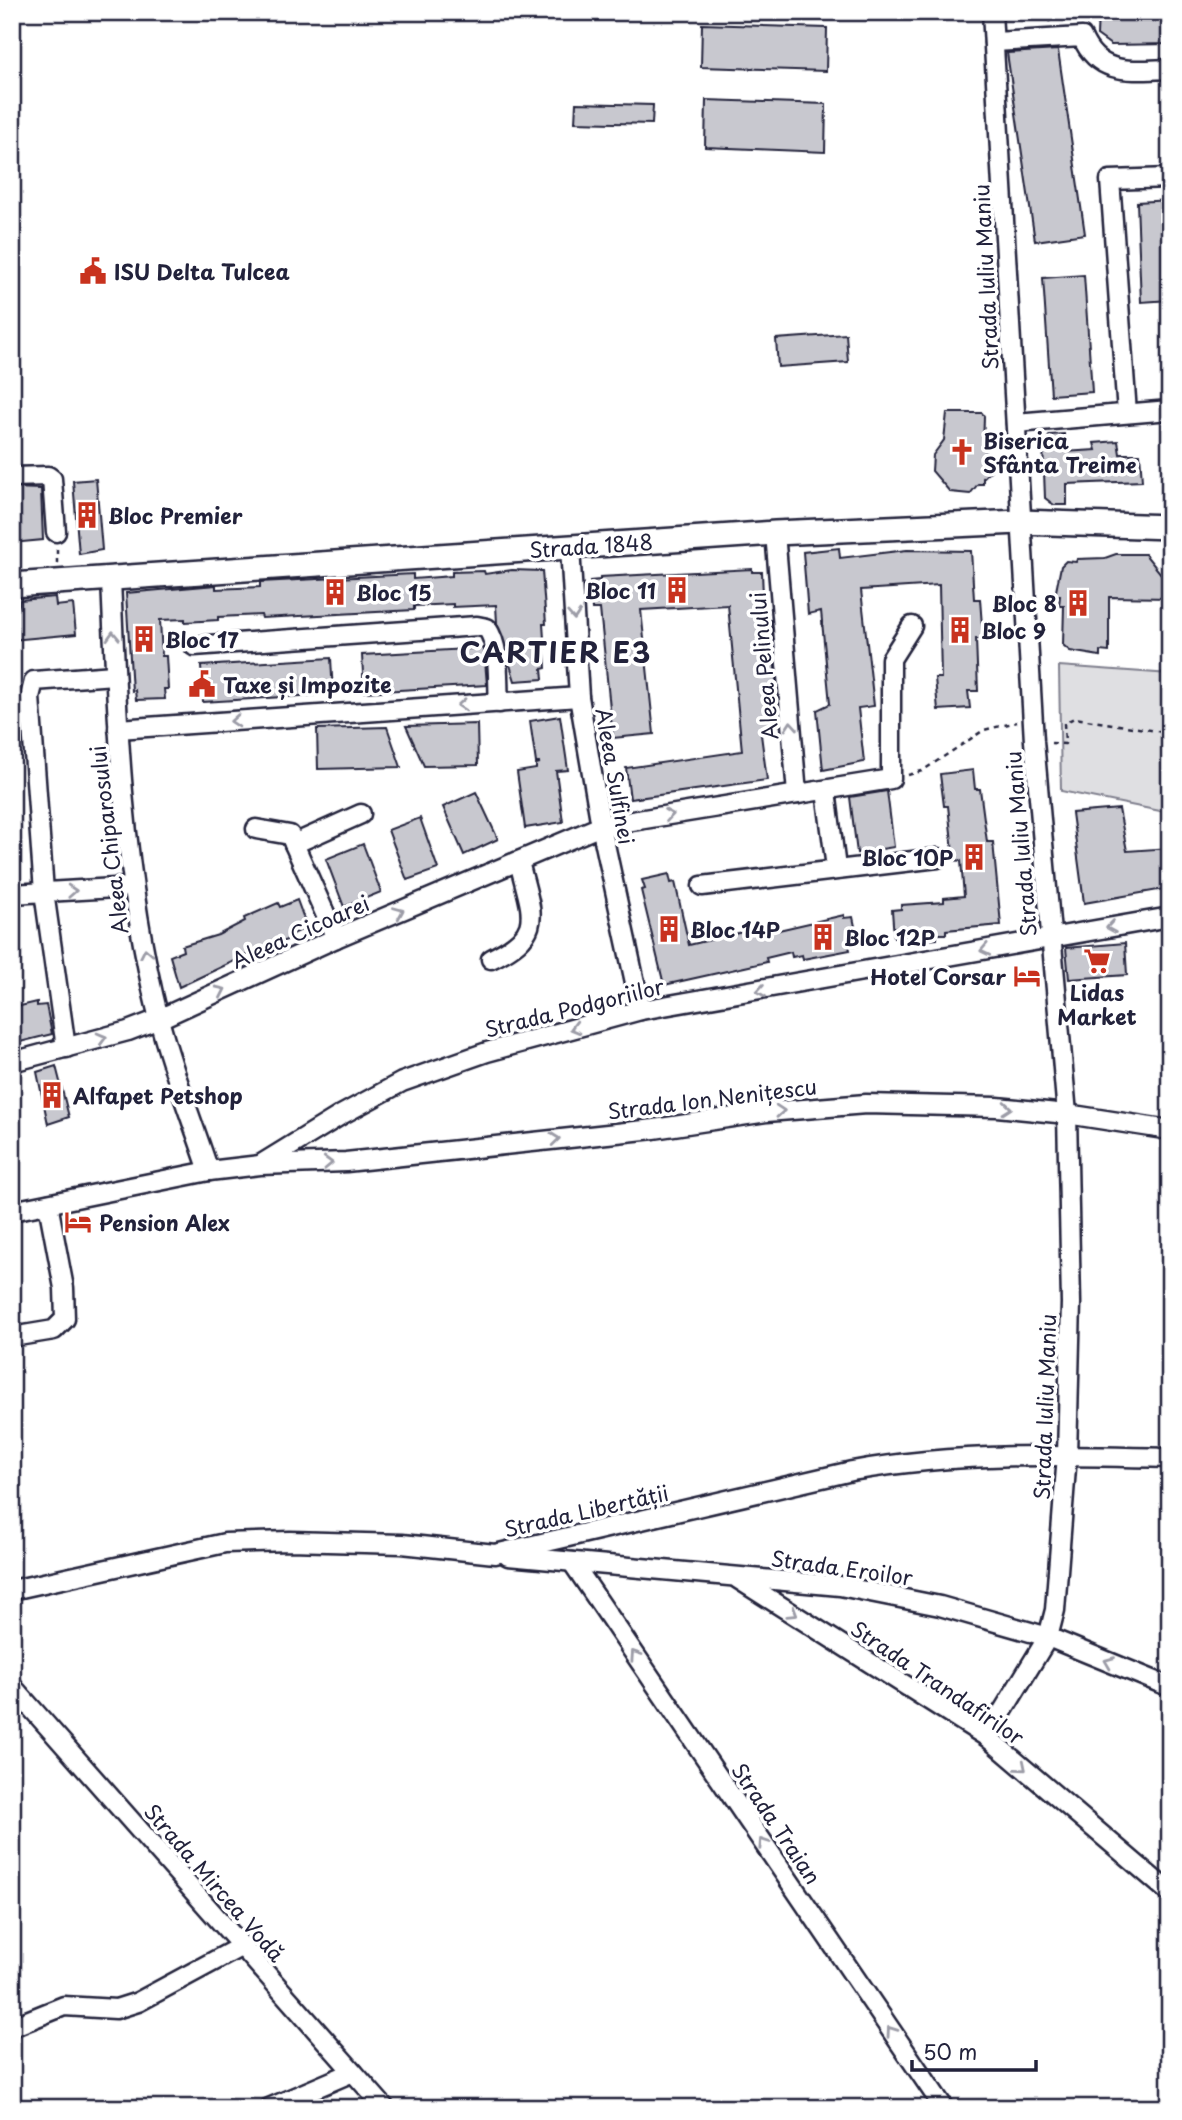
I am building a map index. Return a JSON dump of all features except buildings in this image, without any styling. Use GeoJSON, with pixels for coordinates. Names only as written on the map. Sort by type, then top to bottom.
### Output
{"type":"FeatureCollection","features":[{"type":"Feature","properties":{"kind":"main road","name":"Strada 1848"},"geometry":{"type":"LineString","coordinates":[[12,585],[775,533],[1020,522],[1170,527]]}},
{"type":"Feature","properties":{"kind":"street","name":"Strada Iuliu Maniu"},"geometry":{"type":"LineString","coordinates":[[987,1737],[1048,1637],[1055,1610],[1067,1455],[1071,1303],[1067,1114],[1032,719],[992,12]]}},
{"type":"Feature","properties":{"kind":"street"},"geometry":{"type":"LineString","coordinates":[[994,42],[1082,37],[1095,59],[1108,68],[1119,71],[1170,69]]}},
{"type":"Feature","properties":{"kind":"street"},"geometry":{"type":"LineString","coordinates":[[1127,413],[1110,180],[1170,178]]}},
{"type":"Feature","properties":{"kind":"street"},"geometry":{"type":"LineString","coordinates":[[1016,423],[1170,410]]}},
{"type":"Feature","properties":{"kind":"street"},"geometry":{"type":"LineString","coordinates":[[12,477],[48,476],[52,479],[56,532]]}},
{"type":"Feature","properties":{"kind":"street","name":"Aleea Pelinului"},"geometry":{"type":"LineString","coordinates":[[775,533],[797,794]]}},
{"type":"Feature","properties":{"kind":"street","name":"Aleea Sulfinei"},"geometry":{"type":"LineString","coordinates":[[570,547],[579,697],[601,826],[641,1010]]}},
{"type":"Feature","properties":{"kind":"street","name":"Aleea Chiparosului"},"geometry":{"type":"LineString","coordinates":[[111,579],[114,675],[132,887],[159,1019],[209,1171]]}},
{"type":"Feature","properties":{"kind":"street"},"geometry":{"type":"LineString","coordinates":[[194,646],[477,626],[487,628],[494,638],[499,703]]}},
{"type":"Feature","properties":{"kind":"street"},"geometry":{"type":"LineString","coordinates":[[601,826],[891,779],[891,659],[912,626]]}},
{"type":"Feature","properties":{"kind":"street"},"geometry":{"type":"LineString","coordinates":[[65,1048],[44,892],[30,697],[34,681],[114,675]]}},
{"type":"Feature","properties":{"kind":"street"},"geometry":{"type":"LineString","coordinates":[[118,729],[579,697]]}},
{"type":"Feature","properties":{"kind":"street"},"geometry":{"type":"LineString","coordinates":[[826,791],[836,869]]}},
{"type":"Feature","properties":{"kind":"street"},"geometry":{"type":"LineString","coordinates":[[294,844],[361,814]]}},
{"type":"Feature","properties":{"kind":"street","name":"Aleea Cicoarei"},"geometry":{"type":"LineString","coordinates":[[12,1062],[128,1031],[159,1019],[336,938],[601,826]]}},
{"type":"Feature","properties":{"kind":"street"},"geometry":{"type":"LineString","coordinates":[[256,829],[290,835],[336,938]]}},
{"type":"Feature","properties":{"kind":"street"},"geometry":{"type":"LineString","coordinates":[[702,886],[938,858]]}},
{"type":"Feature","properties":{"kind":"street"},"geometry":{"type":"LineString","coordinates":[[491,960],[516,947],[531,929],[531,912],[519,861]]}},
{"type":"Feature","properties":{"kind":"street"},"geometry":{"type":"LineString","coordinates":[[12,894],[132,887]]}},
{"type":"Feature","properties":{"kind":"street","name":"Strada Podgoriilor"},"geometry":{"type":"LineString","coordinates":[[12,1211],[209,1171],[260,1165],[341,1115],[402,1083],[487,1052],[641,1010],[940,960],[1052,936],[1170,917]]}},
{"type":"Feature","properties":{"kind":"street","name":"Strada Ion Nenițescu"},"geometry":{"type":"LineString","coordinates":[[260,1165],[346,1162],[654,1129],[767,1112],[866,1104],[997,1108],[1067,1114],[1170,1130]]}},
{"type":"Feature","properties":{"kind":"street"},"geometry":{"type":"LineString","coordinates":[[12,1337],[54,1330],[65,1319],[64,1288],[48,1204]]}},
{"type":"Feature","properties":{"kind":"street","name":"Strada Libertății"},"geometry":{"type":"LineString","coordinates":[[12,1590],[225,1543],[290,1541],[402,1544],[495,1554],[911,1460],[1067,1455],[1170,1458]]}},
{"type":"Feature","properties":{"kind":"street","name":"Strada Eroilor"},"geometry":{"type":"LineString","coordinates":[[495,1554],[887,1593],[1048,1637],[1170,1687]]}},
{"type":"Feature","properties":{"kind":"street","name":"Strada Traian"},"geometry":{"type":"LineString","coordinates":[[572,1562],[944,2108]]}},
{"type":"Feature","properties":{"kind":"street","name":"Strada Trandafirilor"},"geometry":{"type":"LineString","coordinates":[[735,1577],[987,1737],[1170,1893]]}},
{"type":"Feature","properties":{"kind":"street","name":"Strada Mircea Vodă"},"geometry":{"type":"LineString","coordinates":[[12,1686],[385,2108]]}},
{"type":"Feature","properties":{"kind":"street"},"geometry":{"type":"LineString","coordinates":[[12,2027],[64,2006],[116,2008],[138,2002],[242,1947]]}},
{"type":"Feature","properties":{"kind":"street"},"geometry":{"type":"LineString","coordinates":[[269,2108],[353,2071]]}},
{"type":"Feature","properties":{"kind":"path"},"geometry":{"type":"LineString","coordinates":[[56,532],[58,583]]}},
{"type":"Feature","properties":{"kind":"path"},"geometry":{"type":"LineString","coordinates":[[1034,741],[1065,744],[1065,723],[1074,718],[1170,733]]}},
{"type":"Feature","properties":{"kind":"path"},"geometry":{"type":"LineString","coordinates":[[891,779],[922,771],[984,730],[1032,719]]}},
{"type":"Feature","properties":{"kind":"shaded area"},"geometry":{"type":"Polygon","coordinates":[[[1059,666],[1170,674],[1170,813],[1061,791],[1059,666]]]}},
{"type":"Feature","properties":{"kind":"place","name":"ISU Delta Tulcea"},"geometry":{"type":"Point","coordinates":[93,271]}},
{"type":"Feature","properties":{"kind":"place","name":"Biserica Sfânta Treime"},"geometry":{"type":"Point","coordinates":[962,452]}},
{"type":"Feature","properties":{"kind":"place","name":"Bloc Premier"},"geometry":{"type":"Point","coordinates":[87,515]}},
{"type":"Feature","properties":{"kind":"place","name":"Bloc 11"},"geometry":{"type":"Point","coordinates":[677,590]}},
{"type":"Feature","properties":{"kind":"place","name":"Bloc 15"},"geometry":{"type":"Point","coordinates":[335,592]}},
{"type":"Feature","properties":{"kind":"place","name":"Bloc 8"},"geometry":{"type":"Point","coordinates":[1078,603]}},
{"type":"Feature","properties":{"kind":"place","name":"Bloc 9"},"geometry":{"type":"Point","coordinates":[960,630]}},
{"type":"Feature","properties":{"kind":"place","name":"Bloc 17"},"geometry":{"type":"Point","coordinates":[144,639]}},
{"type":"Feature","properties":{"kind":"place","name":"Taxe și Impozite"},"geometry":{"type":"Point","coordinates":[202,684]}},
{"type":"Feature","properties":{"kind":"place","name":"Bloc 10P"},"geometry":{"type":"Point","coordinates":[974,857]}},
{"type":"Feature","properties":{"kind":"place","name":"Bloc 14P"},"geometry":{"type":"Point","coordinates":[669,929]}},
{"type":"Feature","properties":{"kind":"place","name":"Bloc 12P"},"geometry":{"type":"Point","coordinates":[823,937]}},
{"type":"Feature","properties":{"kind":"place","name":"Lidas Market"},"geometry":{"type":"Point","coordinates":[1097,961]}},
{"type":"Feature","properties":{"kind":"place","name":"Hotel Corsar"},"geometry":{"type":"Point","coordinates":[1027,976]}},
{"type":"Feature","properties":{"kind":"place","name":"Alfapet Petshop"},"geometry":{"type":"Point","coordinates":[52,1095]}},
{"type":"Feature","properties":{"kind":"place","name":"Pension Alex"},"geometry":{"type":"Point","coordinates":[78,1222]}},
{"type":"Feature","properties":{"kind":"district","name":"CARTIER E3"},"geometry":{"type":"Point","coordinates":[556,651]}}]}
